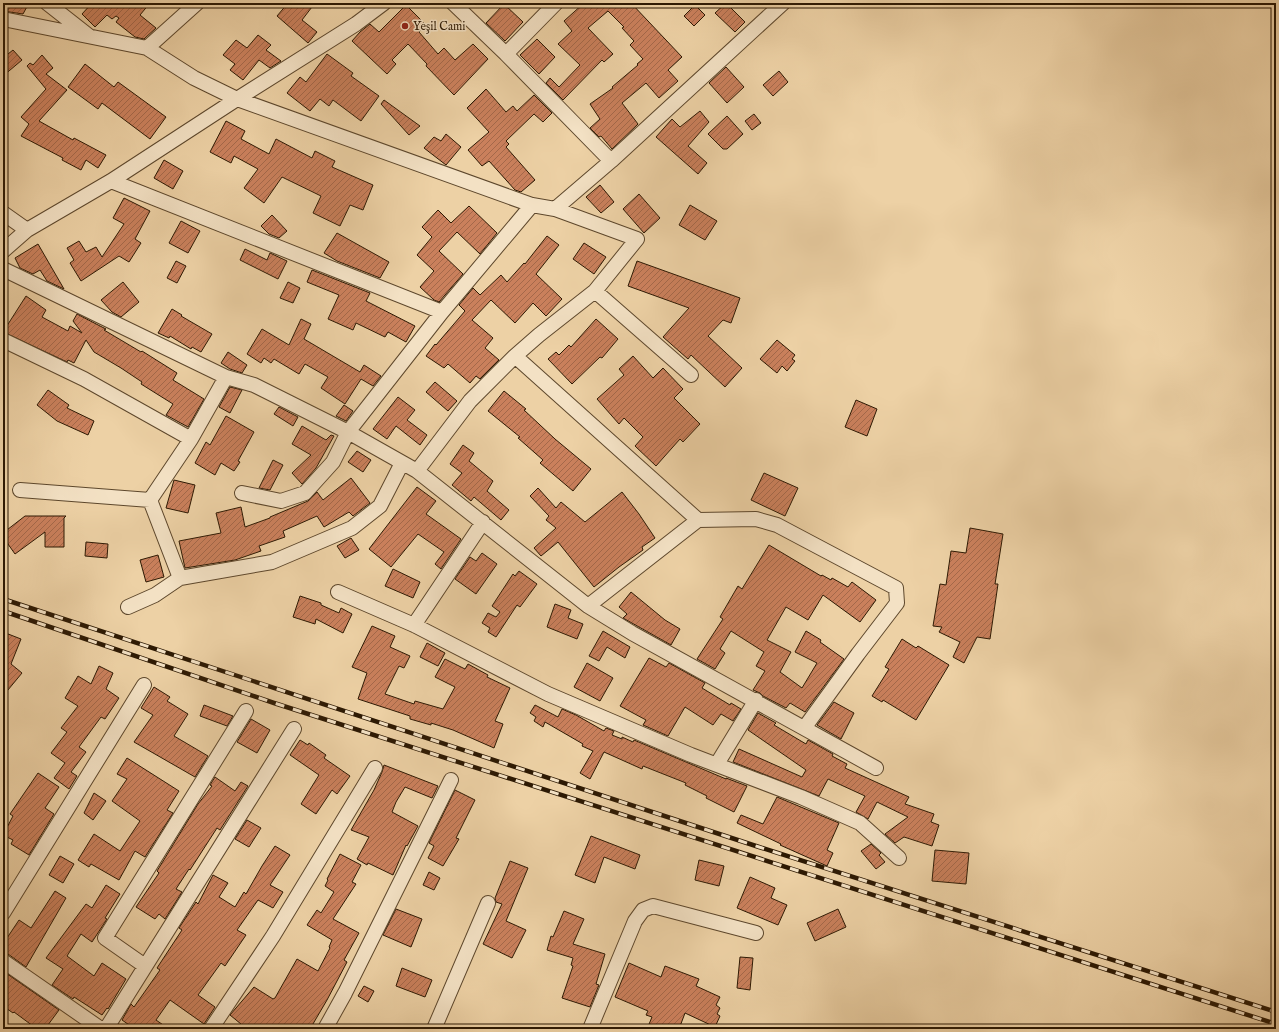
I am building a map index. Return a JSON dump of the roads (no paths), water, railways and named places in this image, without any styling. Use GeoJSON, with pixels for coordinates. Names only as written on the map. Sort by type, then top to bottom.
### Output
{"type":"FeatureCollection","features":[{"type":"Feature","properties":{"kind":"street"},"geometry":{"type":"LineString","coordinates":[[47,3],[92,38]]}},
{"type":"Feature","properties":{"kind":"street"},"geometry":{"type":"LineString","coordinates":[[147,48],[197,3]]}},
{"type":"Feature","properties":{"kind":"street"},"geometry":{"type":"LineString","coordinates":[[3,251],[27,230],[111,181],[356,24],[384,3]]}},
{"type":"Feature","properties":{"kind":"street"},"geometry":{"type":"LineString","coordinates":[[453,3],[506,54],[610,161]]}},
{"type":"Feature","properties":{"kind":"street"},"geometry":{"type":"LineString","coordinates":[[506,54],[556,3]]}},
{"type":"Feature","properties":{"kind":"street"},"geometry":{"type":"LineString","coordinates":[[555,209],[610,161],[782,3]]}},
{"type":"Feature","properties":{"kind":"street"},"geometry":{"type":"LineString","coordinates":[[3,18],[92,38],[147,48],[194,78],[237,99],[532,205],[555,209],[637,239],[595,291],[515,356],[470,401],[417,471]]}},
{"type":"Feature","properties":{"kind":"street"},"geometry":{"type":"LineString","coordinates":[[111,181],[442,312]]}},
{"type":"Feature","properties":{"kind":"street"},"geometry":{"type":"LineString","coordinates":[[242,493],[281,501],[305,493],[333,462],[348,432],[442,312],[532,205]]}},
{"type":"Feature","properties":{"kind":"street"},"geometry":{"type":"LineString","coordinates":[[3,213],[27,230]]}},
{"type":"Feature","properties":{"kind":"street"},"geometry":{"type":"LineString","coordinates":[[3,269],[226,377],[254,385],[348,432],[417,471],[588,606],[632,633],[805,727],[876,768]]}},
{"type":"Feature","properties":{"kind":"street"},"geometry":{"type":"LineString","coordinates":[[595,291],[691,375]]}},
{"type":"Feature","properties":{"kind":"street"},"geometry":{"type":"LineString","coordinates":[[3,340],[84,379],[191,439]]}},
{"type":"Feature","properties":{"kind":"street"},"geometry":{"type":"LineString","coordinates":[[515,356],[698,520]]}},
{"type":"Feature","properties":{"kind":"street"},"geometry":{"type":"LineString","coordinates":[[150,500],[191,439],[226,377]]}},
{"type":"Feature","properties":{"kind":"street"},"geometry":{"type":"LineString","coordinates":[[128,607],[155,595],[180,578],[272,562],[352,528],[380,506],[402,463]]}},
{"type":"Feature","properties":{"kind":"street"},"geometry":{"type":"LineString","coordinates":[[20,490],[150,500]]}},
{"type":"Feature","properties":{"kind":"street"},"geometry":{"type":"LineString","coordinates":[[150,500],[180,578]]}},
{"type":"Feature","properties":{"kind":"street"},"geometry":{"type":"LineString","coordinates":[[588,606],[698,520],[756,519],[777,525],[896,588],[897,603],[805,727]]}},
{"type":"Feature","properties":{"kind":"street"},"geometry":{"type":"LineString","coordinates":[[414,625],[483,522]]}},
{"type":"Feature","properties":{"kind":"street"},"geometry":{"type":"LineString","coordinates":[[338,592],[414,625],[548,694],[691,755],[801,797],[860,823],[899,858]]}},
{"type":"Feature","properties":{"kind":"street"},"geometry":{"type":"LineString","coordinates":[[3,914],[144,685]]}},
{"type":"Feature","properties":{"kind":"street"},"geometry":{"type":"LineString","coordinates":[[717,764],[756,700]]}},
{"type":"Feature","properties":{"kind":"street"},"geometry":{"type":"LineString","coordinates":[[145,966],[105,938],[246,711]]}},
{"type":"Feature","properties":{"kind":"street"},"geometry":{"type":"LineString","coordinates":[[106,1029],[294,729]]}},
{"type":"Feature","properties":{"kind":"street"},"geometry":{"type":"LineString","coordinates":[[212,1029],[273,936],[375,768]]}},
{"type":"Feature","properties":{"kind":"street"},"geometry":{"type":"LineString","coordinates":[[325,1029],[346,993],[451,780]]}},
{"type":"Feature","properties":{"kind":"street"},"geometry":{"type":"LineString","coordinates":[[434,1029],[488,903]]}},
{"type":"Feature","properties":{"kind":"street"},"geometry":{"type":"LineString","coordinates":[[590,1029],[635,921],[643,910],[653,906],[756,933]]}},
{"type":"Feature","properties":{"kind":"street"},"geometry":{"type":"LineString","coordinates":[[3,961],[101,1029]]}},
{"type":"Feature","properties":{"kind":"railway"},"geometry":{"type":"LineString","coordinates":[[3,599],[759,847],[1276,1012]]}},
{"type":"Feature","properties":{"kind":"railway"},"geometry":{"type":"LineString","coordinates":[[3,611],[274,703],[1276,1024]]}},
{"type":"Feature","properties":{"kind":"place","name":"Yeşil Cami"},"geometry":{"type":"Point","coordinates":[405,26]}}]}
